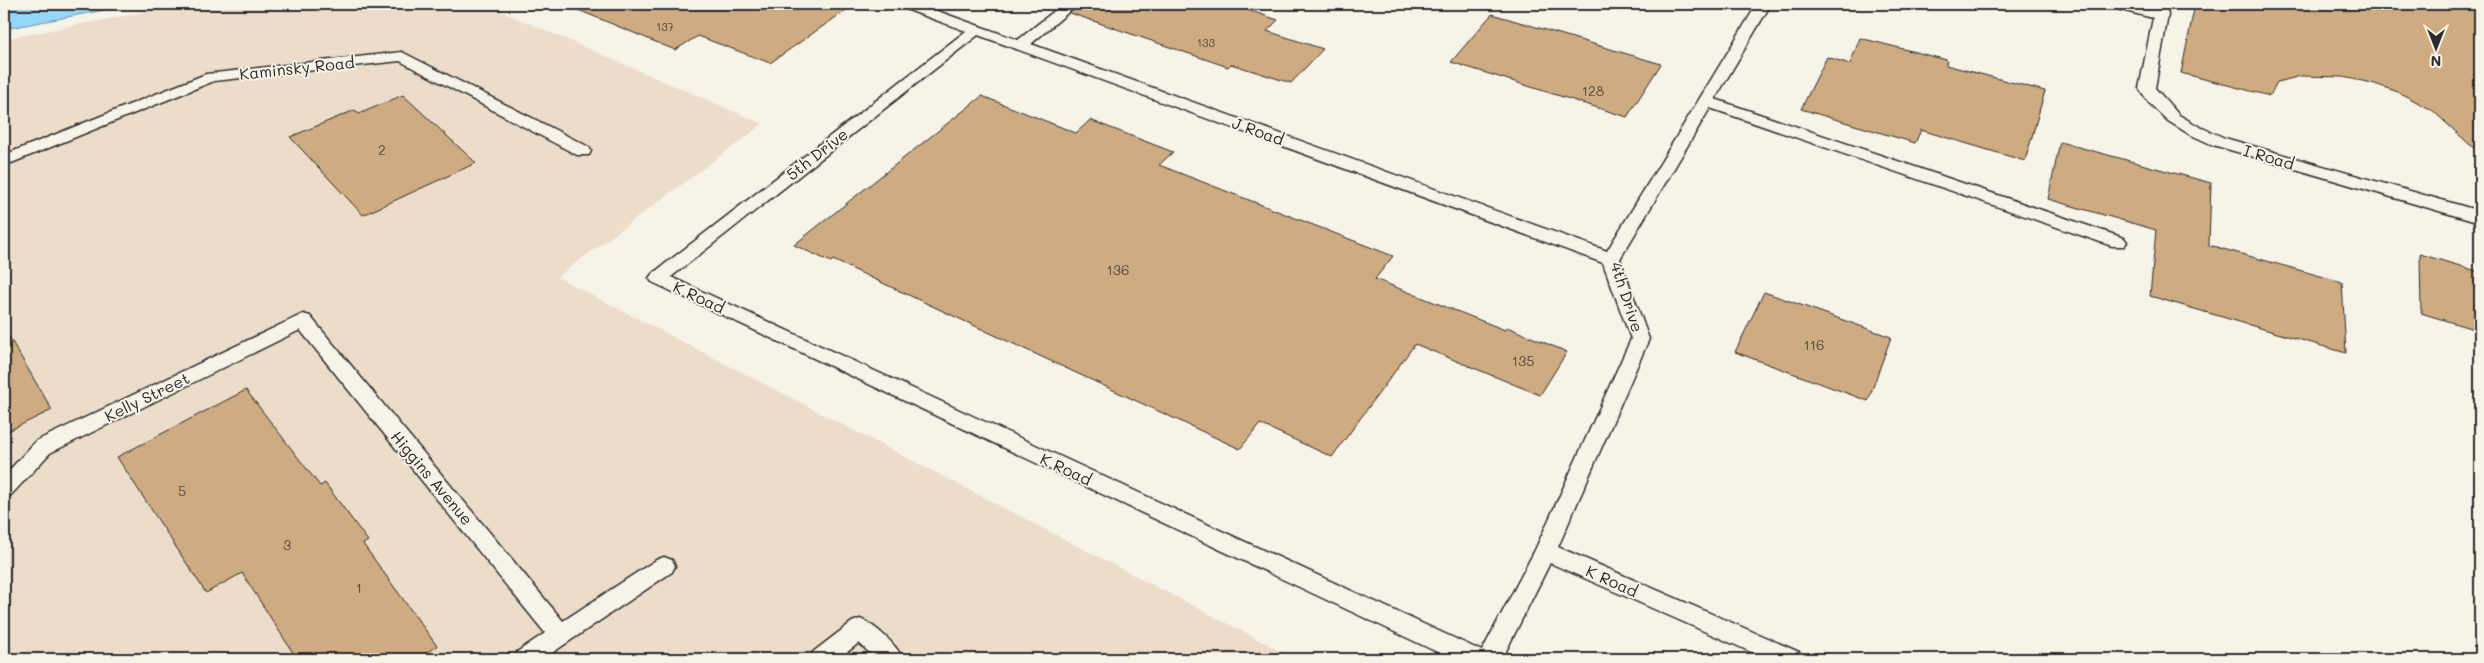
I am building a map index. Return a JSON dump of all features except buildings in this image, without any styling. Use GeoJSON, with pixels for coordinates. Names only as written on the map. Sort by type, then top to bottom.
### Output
{"type":"FeatureCollection","features":[{"type":"Feature","properties":{"kind":"lane","name":"J Road"},"geometry":{"type":"LineString","coordinates":[[905,4],[1021,44],[1611,259]]}},
{"type":"Feature","properties":{"kind":"lane"},"geometry":{"type":"LineString","coordinates":[[1021,44],[1071,4]]}},
{"type":"Feature","properties":{"kind":"lane","name":"4th Drive"},"geometry":{"type":"LineString","coordinates":[[1544,551],[1640,340],[1611,259],[1764,4]]}},
{"type":"Feature","properties":{"kind":"lane"},"geometry":{"type":"LineString","coordinates":[[2114,4],[2160,10]]}},
{"type":"Feature","properties":{"kind":"lane","name":"I Road"},"geometry":{"type":"LineString","coordinates":[[2160,10],[2147,88],[2158,107],[2176,121],[2199,135],[2232,146],[2480,217]]}},
{"type":"Feature","properties":{"kind":"lane","name":"5th Drive"},"geometry":{"type":"LineString","coordinates":[[658,278],[976,30]]}},
{"type":"Feature","properties":{"kind":"lane","name":"Kaminsky Road"},"geometry":{"type":"LineString","coordinates":[[4,161],[211,78],[402,56],[583,151]]}},
{"type":"Feature","properties":{"kind":"lane"},"geometry":{"type":"LineString","coordinates":[[1706,101],[2118,242]]}},
{"type":"Feature","properties":{"kind":"lane","name":"K Road"},"geometry":{"type":"LineString","coordinates":[[658,278],[1474,659]]}},
{"type":"Feature","properties":{"kind":"lane","name":"Kelly Street"},"geometry":{"type":"LineString","coordinates":[[4,489],[43,447],[302,321]]}},
{"type":"Feature","properties":{"kind":"lane","name":"Higgins Avenue"},"geometry":{"type":"LineString","coordinates":[[302,321],[561,635]]}},
{"type":"Feature","properties":{"kind":"lane"},"geometry":{"type":"LineString","coordinates":[[1490,659],[1544,551]]}},
{"type":"Feature","properties":{"kind":"lane","name":"K Road"},"geometry":{"type":"LineString","coordinates":[[1544,551],[1791,659]]}},
{"type":"Feature","properties":{"kind":"lane"},"geometry":{"type":"LineString","coordinates":[[525,659],[664,566]]}},
{"type":"Feature","properties":{"kind":"lane"},"geometry":{"type":"LineString","coordinates":[[821,659],[860,629],[892,659]]}},
{"type":"Feature","properties":{"kind":"shaded area"},"geometry":{"type":"Polygon","coordinates":[[[169,4],[484,4],[763,124],[557,277],[1296,659],[4,659],[4,39],[139,13],[169,4]]]}},
{"type":"Feature","properties":{"kind":"water"},"geometry":{"type":"Polygon","coordinates":[[[4,4],[136,4],[4,29],[4,4]]]}}]}
